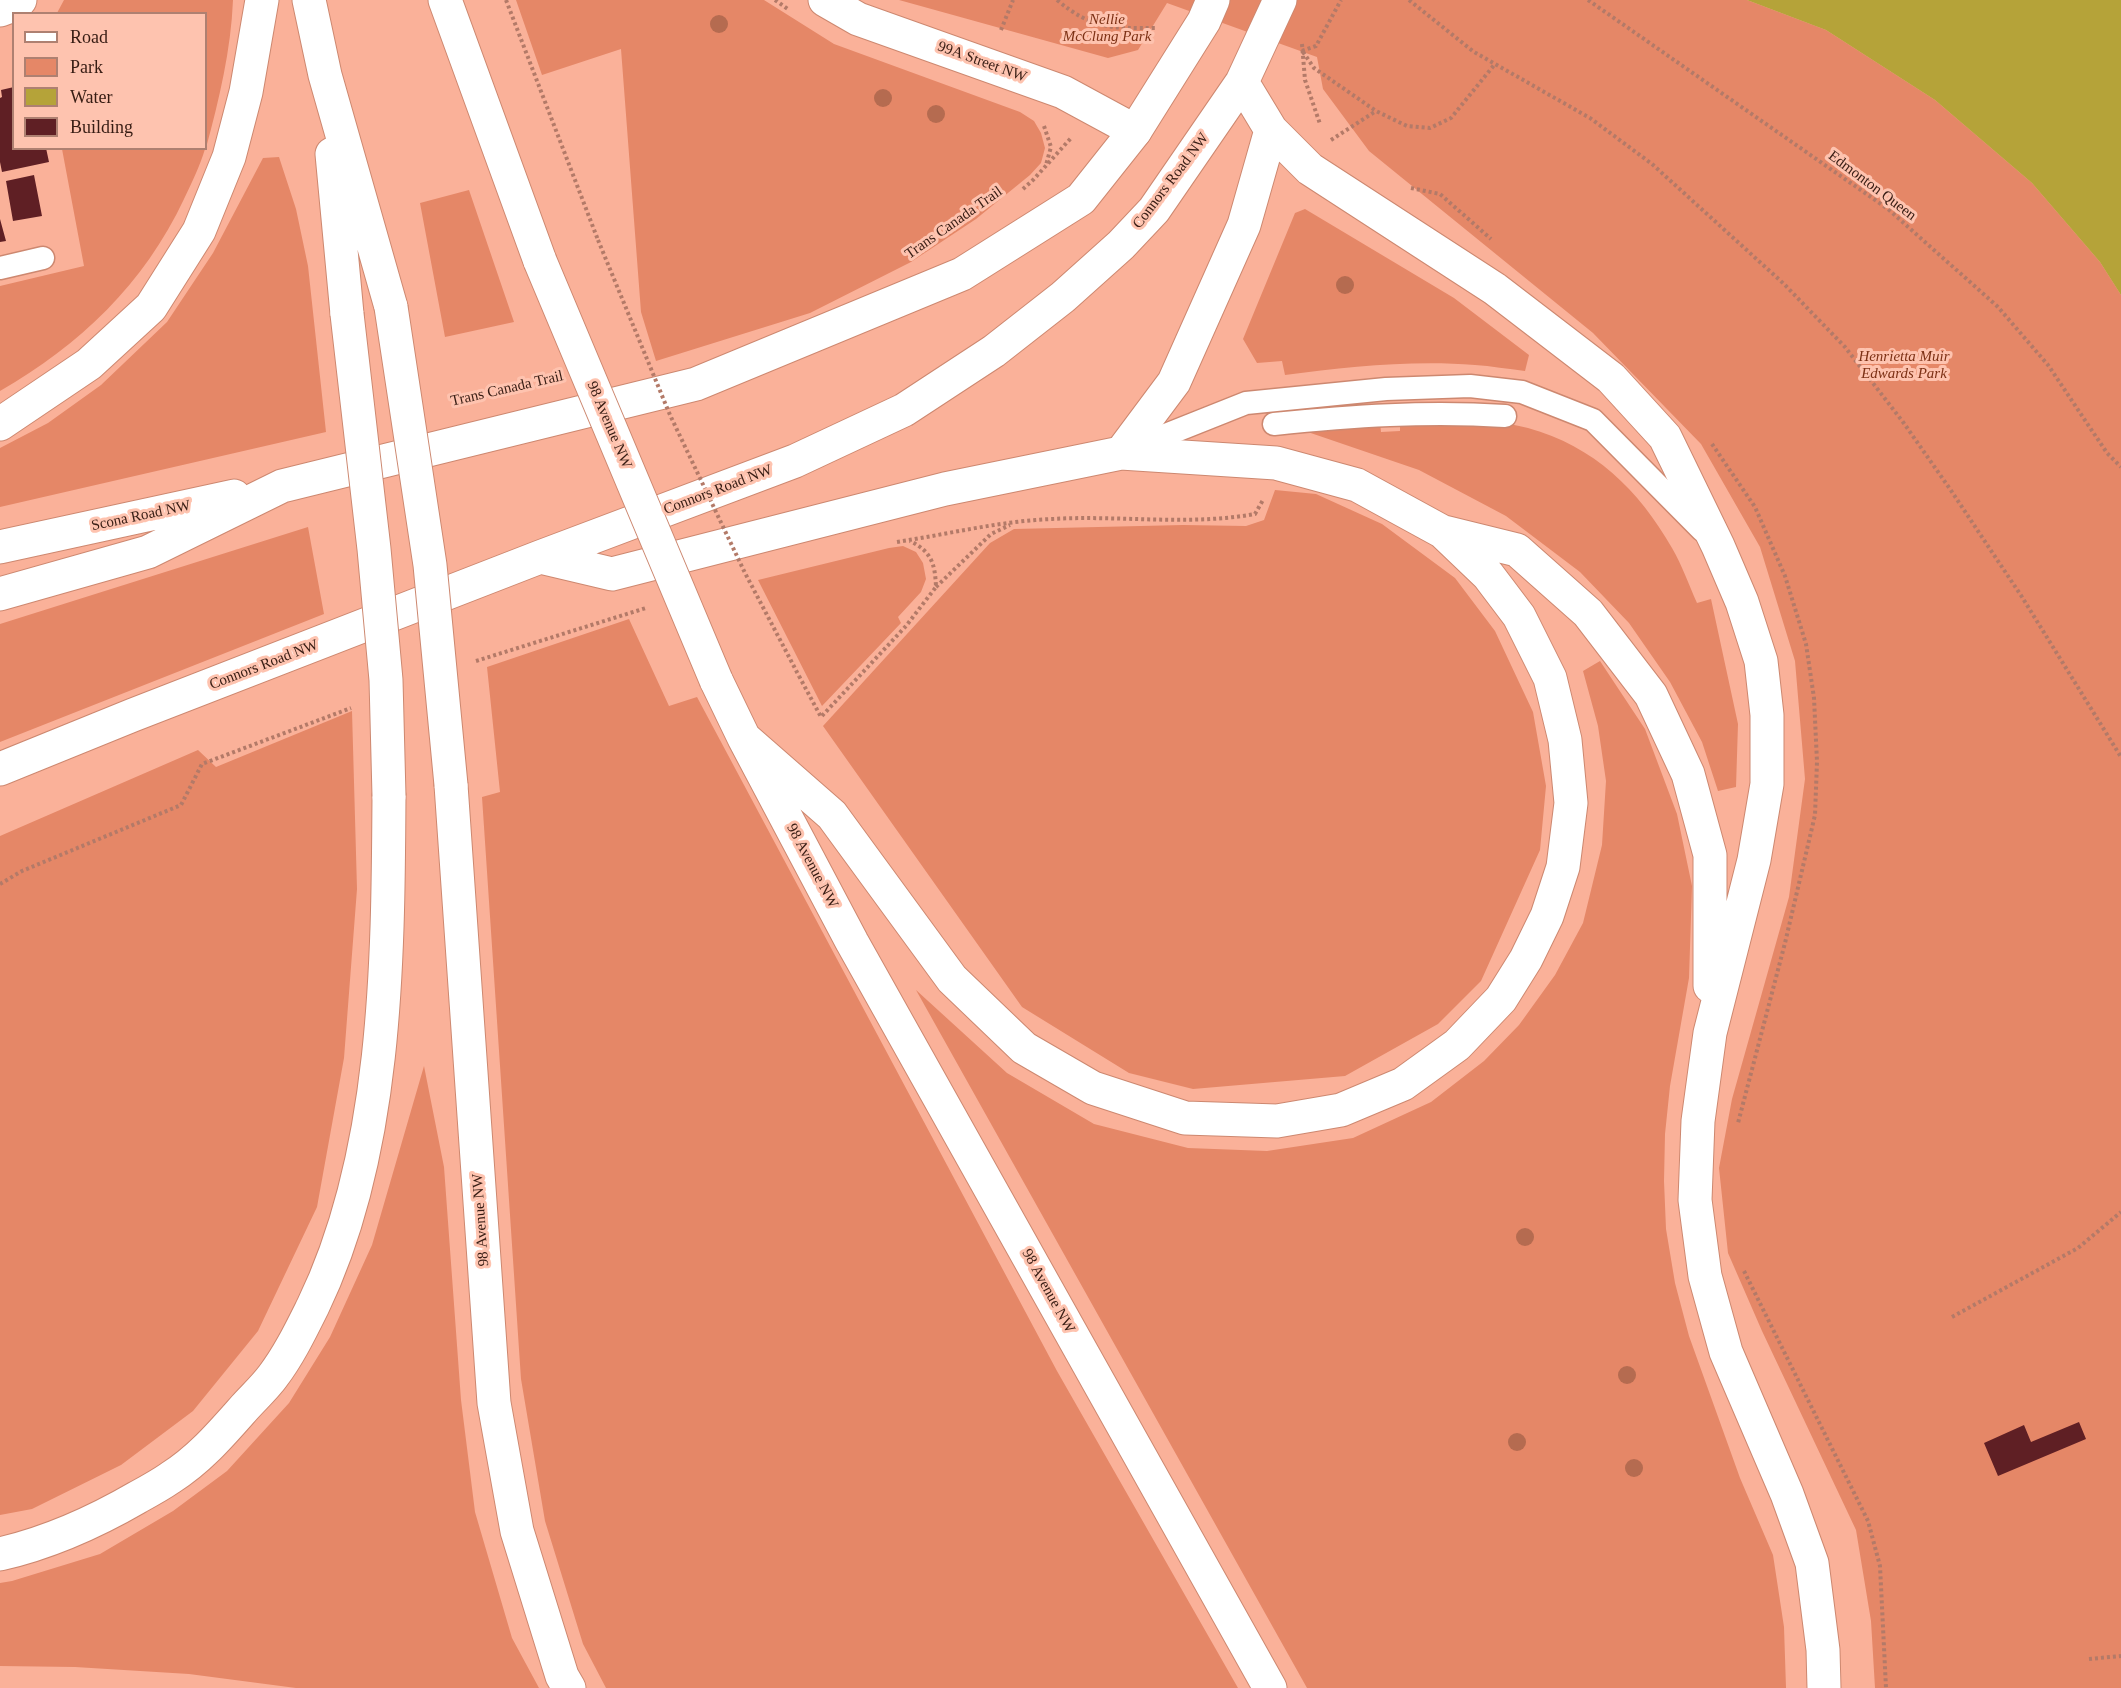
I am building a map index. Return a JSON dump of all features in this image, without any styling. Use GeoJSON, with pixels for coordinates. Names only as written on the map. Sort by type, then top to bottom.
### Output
{"type":"FeatureCollection","features":[{"type":"Feature","properties":{"kind":"main road"},"geometry":{"type":"LineString","coordinates":[[0,10],[20,0]]}},
{"type":"Feature","properties":{"kind":"main road"},"geometry":{"type":"LineString","coordinates":[[0,424],[90,364],[150,307],[199,231],[229,158],[246,92],[262,0]]}},
{"type":"Feature","properties":{"kind":"main road","name":"98 Avenue NW"},"geometry":{"type":"LineString","coordinates":[[309,0],[325,75],[391,307],[430,565],[451,785],[494,1403],[517,1532],[562,1676],[569,1688]]}},
{"type":"Feature","properties":{"kind":"main road","name":"98 Avenue NW"},"geometry":{"type":"LineString","coordinates":[[445,0],[540,261],[716,680],[744,738],[852,942],[1270,1688]]}},
{"type":"Feature","properties":{"kind":"main road","name":"99A Street NW"},"geometry":{"type":"LineString","coordinates":[[825,0],[858,19],[1063,92],[1135,131]]}},
{"type":"Feature","properties":{"kind":"main road"},"geometry":{"type":"LineString","coordinates":[[0,594],[148,552],[282,486],[696,384],[962,274],[1081,199],[1135,131],[1203,21],[1213,0]]}},
{"type":"Feature","properties":{"kind":"main road","name":"Connors Road NW"},"geometry":{"type":"LineString","coordinates":[[0,769],[540,557],[795,461],[904,410],[994,351],[1063,297],[1121,245],[1154,210],[1242,82],[1280,0]]}},
{"type":"Feature","properties":{"kind":"main road"},"geometry":{"type":"LineString","coordinates":[[0,1554],[30,1547],[110,1514],[171,1478],[210,1447],[274,1375],[301,1331],[324,1283],[347,1220],[372,1103],[383,1008],[388,926],[389,796],[386,680],[374,549],[347,314],[325,75]]}},
{"type":"Feature","properties":{"kind":"main road"},"geometry":{"type":"LineString","coordinates":[[1242,82],[1271,130],[1310,169],[1495,289],[1611,378],[1665,437],[1718,546],[1742,602],[1761,661],[1767,715],[1767,784],[1754,860],[1710,1033],[1698,1121],[1695,1200],[1705,1276],[1726,1352],[1788,1494],[1812,1563],[1823,1650],[1824,1688]]}},
{"type":"Feature","properties":{"kind":"main road"},"geometry":{"type":"LineString","coordinates":[[1121,453],[1174,382],[1244,225],[1271,130]]}},
{"type":"Feature","properties":{"kind":"main road"},"geometry":{"type":"LineString","coordinates":[[540,557],[612,574],[945,489],[1121,453],[1276,463],[1357,485],[1443,532],[1517,550],[1588,613],[1651,695],[1688,774],[1710,855],[1710,1033]]}},
{"type":"Feature","properties":{"kind":"main road","name":"Scona Road NW"},"geometry":{"type":"LineString","coordinates":[[0,547],[282,486]]}},
{"type":"Feature","properties":{"kind":"main road"},"geometry":{"type":"LineString","coordinates":[[744,738],[832,815],[952,979],[1024,1048],[1093,1088],[1185,1118],[1277,1122],[1341,1110],[1403,1084],[1457,1045],[1501,999],[1526,959],[1547,916],[1563,867],[1571,802],[1565,740],[1550,678],[1519,616],[1488,575],[1443,532]]}},
{"type":"Feature","properties":{"kind":"lane"},"geometry":{"type":"LineString","coordinates":[[0,268],[43,258]]}},
{"type":"Feature","properties":{"kind":"lane"},"geometry":{"type":"LineString","coordinates":[[1121,453],[1246,403],[1386,389],[1470,386],[1522,392],[1593,420],[1718,546]]}},
{"type":"Feature","properties":{"kind":"lane"},"geometry":{"type":"LineString","coordinates":[[1274,424],[1449,412],[1505,416]]}},
{"type":"Feature","properties":{"kind":"path"},"geometry":{"type":"LineString","coordinates":[[506,0],[598,240],[670,415],[745,573],[821,717],[906,626],[936,587],[991,534],[1016,522]]}},
{"type":"Feature","properties":{"kind":"path"},"geometry":{"type":"LineString","coordinates":[[1057,0],[1089,22],[1112,27],[1161,27]]}},
{"type":"Feature","properties":{"kind":"path"},"geometry":{"type":"LineString","coordinates":[[1302,51],[1316,46],[1341,0]]}},
{"type":"Feature","properties":{"kind":"path"},"geometry":{"type":"LineString","coordinates":[[1409,0],[1474,51],[1590,118],[1652,164],[1784,284],[1845,347],[1903,422],[2022,597],[2121,757]]}},
{"type":"Feature","properties":{"kind":"path","name":"Edmonton Queen"},"geometry":{"type":"LineString","coordinates":[[1587,0],[1888,209],[1998,307],[2048,365],[2107,453],[2121,467]]}},
{"type":"Feature","properties":{"kind":"path"},"geometry":{"type":"LineString","coordinates":[[1302,51],[1314,68],[1376,111],[1407,126],[1430,128],[1451,118],[1495,64]]}},
{"type":"Feature","properties":{"kind":"path"},"geometry":{"type":"LineString","coordinates":[[1302,51],[1305,80],[1310,98],[1329,141],[1376,111]]}},
{"type":"Feature","properties":{"kind":"path","name":"Trans Canada Trail"},"geometry":{"type":"LineString","coordinates":[[1016,194],[1046,166]]}},
{"type":"Feature","properties":{"kind":"path"},"geometry":{"type":"LineString","coordinates":[[649,369],[660,366]]}},
{"type":"Feature","properties":{"kind":"path"},"geometry":{"type":"LineString","coordinates":[[889,544],[1016,522],[1054,518],[1236,518],[1255,514],[1264,498]]}},
{"type":"Feature","properties":{"kind":"path"},"geometry":{"type":"LineString","coordinates":[[909,540],[923,548],[932,560],[936,587]]}},
{"type":"Feature","properties":{"kind":"path"},"geometry":{"type":"LineString","coordinates":[[744,578],[755,575]]}},
{"type":"Feature","properties":{"kind":"path"},"geometry":{"type":"LineString","coordinates":[[470,663],[656,605]]}},
{"type":"Feature","properties":{"kind":"path"},"geometry":{"type":"LineString","coordinates":[[1,882],[22,871],[181,805],[202,764],[358,705]]}},
{"type":"Feature","properties":{"kind":"path"},"geometry":{"type":"LineString","coordinates":[[1952,1317],[2078,1248],[2121,1212]]}},
{"type":"Feature","properties":{"kind":"path"},"geometry":{"type":"LineString","coordinates":[[2089,1659],[2121,1656]]}},
{"type":"Feature","properties":{"kind":"green space"},"geometry":{"type":"Polygon","coordinates":[[[64,0],[233,0],[224,75],[207,144],[207,12],[58,12],[64,0]]]}},
{"type":"Feature","properties":{"kind":"green space"},"geometry":{"type":"Polygon","coordinates":[[[516,0],[764,0],[834,44],[1020,112],[1034,121],[1041,133],[1045,148],[1041,163],[1030,175],[976,219],[911,262],[810,313],[656,361],[641,312],[621,49],[542,75],[516,0]]]}},
{"type":"Feature","properties":{"kind":"green space","name":"Henrietta Muir Edwards Park"},"geometry":{"type":"Polygon","coordinates":[[[899,0],[1747,0],[1826,30],[1935,100],[2032,183],[2100,262],[2121,295],[2121,1688],[1875,1688],[1871,1621],[1856,1530],[1762,1331],[1728,1253],[1719,1168],[1732,1099],[1789,897],[1805,779],[1795,661],[1760,547],[1701,444],[1593,333],[1369,151],[1323,89],[1317,57],[1167,3],[1138,50],[1108,58],[899,0]]]}},
{"type":"Feature","properties":{"kind":"green space"},"geometry":{"type":"Polygon","coordinates":[[[62,150],[205,150],[193,180],[168,230],[129,285],[107,310],[57,354],[0,391],[0,286],[84,266],[62,150]]]}},
{"type":"Feature","properties":{"kind":"green space"},"geometry":{"type":"Polygon","coordinates":[[[279,157],[296,209],[308,266],[326,432],[0,507],[0,448],[48,423],[101,385],[167,322],[213,253],[263,158],[279,157]]]}},
{"type":"Feature","properties":{"kind":"green space"},"geometry":{"type":"Polygon","coordinates":[[[469,190],[514,322],[445,337],[420,203],[469,190]]]}},
{"type":"Feature","properties":{"kind":"green space"},"geometry":{"type":"Polygon","coordinates":[[[1305,209],[1454,298],[1529,355],[1525,371],[1481,365],[1427,363],[1355,367],[1285,375],[1282,361],[1257,363],[1243,339],[1295,213],[1305,209]]]}},
{"type":"Feature","properties":{"kind":"green space"},"geometry":{"type":"Polygon","coordinates":[[[1400,420],[1497,422],[1528,428],[1574,446],[1612,473],[1629,489],[1645,507],[1672,548],[1697,603],[1711,599],[1738,724],[1736,787],[1718,791],[1702,742],[1670,682],[1629,623],[1580,572],[1506,516],[1419,470],[1299,429],[1380,422],[1381,432],[1400,431],[1400,420]]]}},
{"type":"Feature","properties":{"kind":"green space"},"geometry":{"type":"Polygon","coordinates":[[[1275,490],[1316,494],[1382,524],[1455,578],[1495,631],[1533,712],[1546,786],[1540,850],[1481,981],[1438,1024],[1345,1076],[1193,1089],[1129,1073],[1022,1007],[823,726],[990,543],[1014,529],[1183,525],[1246,526],[1264,520],[1275,490]]]}},
{"type":"Feature","properties":{"kind":"green space"},"geometry":{"type":"Polygon","coordinates":[[[308,527],[324,614],[0,742],[0,624],[308,527]]]}},
{"type":"Feature","properties":{"kind":"green space"},"geometry":{"type":"Polygon","coordinates":[[[903,546],[916,552],[923,563],[926,579],[921,592],[898,617],[901,623],[822,706],[758,580],[903,546]]]}},
{"type":"Feature","properties":{"kind":"green space"},"geometry":{"type":"Polygon","coordinates":[[[629,619],[669,706],[697,697],[1057,1371],[1238,1688],[606,1688],[583,1644],[545,1521],[521,1379],[482,797],[500,792],[487,667],[629,619]]]}},
{"type":"Feature","properties":{"kind":"green space"},"geometry":{"type":"Polygon","coordinates":[[[1600,661],[1645,729],[1677,814],[1692,886],[1689,978],[1670,1086],[1665,1134],[1666,1229],[1675,1283],[1689,1336],[1740,1478],[1773,1555],[1784,1627],[1786,1688],[1307,1688],[916,990],[1007,1073],[1094,1124],[1188,1148],[1267,1151],[1353,1138],[1431,1102],[1484,1061],[1519,1025],[1555,975],[1583,923],[1602,845],[1606,781],[1598,726],[1583,671],[1600,661]]]}},
{"type":"Feature","properties":{"kind":"green space"},"geometry":{"type":"Polygon","coordinates":[[[352,711],[357,889],[344,1058],[317,1207],[258,1331],[193,1411],[121,1465],[32,1509],[0,1515],[0,836],[198,750],[216,767],[352,711]]]}},
{"type":"Feature","properties":{"kind":"green space"},"geometry":{"type":"Polygon","coordinates":[[[424,1066],[444,1167],[461,1400],[475,1512],[512,1638],[539,1688],[296,1688],[189,1674],[75,1667],[0,1666],[0,1583],[100,1554],[173,1511],[227,1471],[289,1403],[330,1337],[372,1245],[424,1066]]]}},
{"type":"Feature","properties":{"kind":"water"},"geometry":{"type":"Polygon","coordinates":[[[1747,0],[2121,0],[2121,295],[2100,262],[2032,183],[1935,100],[1826,30],[1747,0]]]}},
{"type":"Feature","properties":{"kind":"building"},"geometry":{"type":"Polygon","coordinates":[[[12,87],[12,150],[46,150],[49,162],[2,172],[0,162],[1,90],[12,87]]]}},
{"type":"Feature","properties":{"kind":"building"},"geometry":{"type":"Polygon","coordinates":[[[34,175],[42,216],[13,221],[6,181],[34,175]]]}},
{"type":"Feature","properties":{"kind":"building"},"geometry":{"type":"Polygon","coordinates":[[[0,219],[6,241],[0,242],[0,219]]]}},
{"type":"Feature","properties":{"kind":"building"},"geometry":{"type":"Polygon","coordinates":[[[2079,1422],[2086,1439],[1998,1476],[1984,1443],[2024,1425],[2031,1442],[2079,1422]]]}},
{"type":"Feature","properties":{"kind":"park label","name":"Nellie McClung Park"},"geometry":{"type":"Point","coordinates":[1107,28]}}]}
